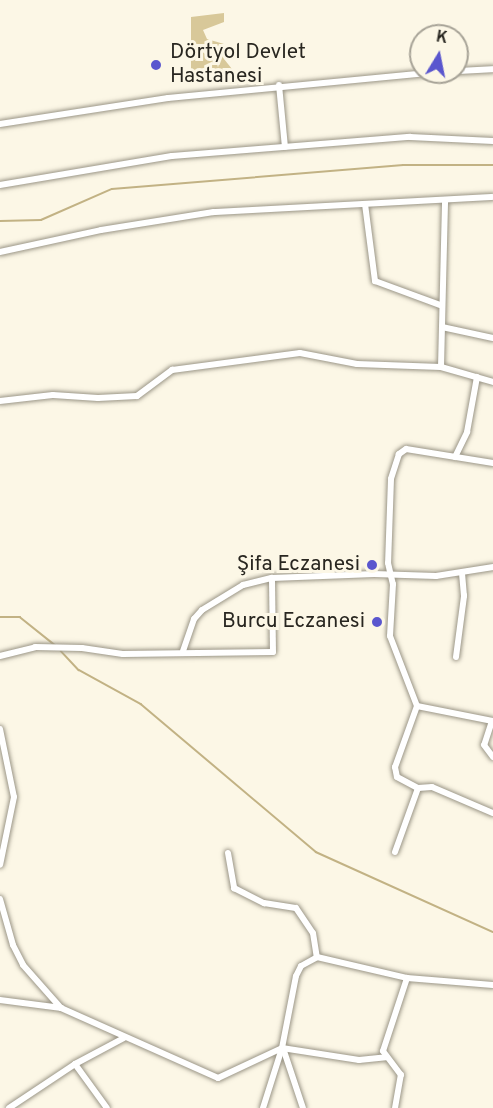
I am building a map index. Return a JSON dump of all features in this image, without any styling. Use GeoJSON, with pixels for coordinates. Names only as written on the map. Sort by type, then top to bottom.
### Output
{"type":"FeatureCollection","features":[{"type":"Feature","properties":{"kind":"street"},"geometry":{"type":"LineString","coordinates":[[469,70],[493,69]]}},
{"type":"Feature","properties":{"kind":"street"},"geometry":{"type":"LineString","coordinates":[[0,124],[168,98],[279,85],[409,74]]}},
{"type":"Feature","properties":{"kind":"street"},"geometry":{"type":"LineString","coordinates":[[279,85],[285,147]]}},
{"type":"Feature","properties":{"kind":"street"},"geometry":{"type":"LineString","coordinates":[[0,185],[172,156],[410,137],[493,141]]}},
{"type":"Feature","properties":{"kind":"street"},"geometry":{"type":"LineString","coordinates":[[0,252],[100,230],[214,212],[493,197]]}},
{"type":"Feature","properties":{"kind":"street"},"geometry":{"type":"LineString","coordinates":[[441,367],[440,305],[445,200]]}},
{"type":"Feature","properties":{"kind":"street"},"geometry":{"type":"LineString","coordinates":[[365,204],[375,282],[440,305]]}},
{"type":"Feature","properties":{"kind":"street"},"geometry":{"type":"LineString","coordinates":[[442,327],[493,338]]}},
{"type":"Feature","properties":{"kind":"street"},"geometry":{"type":"LineString","coordinates":[[0,401],[28,396],[137,396],[172,370],[300,353],[357,364],[441,367],[493,382]]}},
{"type":"Feature","properties":{"kind":"street"},"geometry":{"type":"LineString","coordinates":[[455,457],[467,432],[477,377]]}},
{"type":"Feature","properties":{"kind":"street"},"geometry":{"type":"LineString","coordinates":[[493,463],[406,449],[394,460],[390,574],[393,584],[390,636],[417,706],[394,767],[397,777],[418,788],[432,787],[493,813]]}},
{"type":"Feature","properties":{"kind":"street"},"geometry":{"type":"LineString","coordinates":[[183,651],[194,619],[202,610],[243,585],[272,578],[462,573],[493,567]]}},
{"type":"Feature","properties":{"kind":"street"},"geometry":{"type":"LineString","coordinates":[[456,657],[465,596],[462,573]]}},
{"type":"Feature","properties":{"kind":"street"},"geometry":{"type":"LineString","coordinates":[[0,656],[35,647],[82,648],[104,654],[183,651],[273,652],[272,578]]}},
{"type":"Feature","properties":{"kind":"street"},"geometry":{"type":"LineString","coordinates":[[417,706],[493,721],[484,745],[493,757]]}},
{"type":"Feature","properties":{"kind":"street"},"geometry":{"type":"LineString","coordinates":[[0,729],[14,797],[0,865]]}},
{"type":"Feature","properties":{"kind":"street"},"geometry":{"type":"LineString","coordinates":[[395,852],[418,788]]}},
{"type":"Feature","properties":{"kind":"street"},"geometry":{"type":"LineString","coordinates":[[228,853],[234,888],[264,903],[296,908],[313,933],[317,957]]}},
{"type":"Feature","properties":{"kind":"street"},"geometry":{"type":"LineString","coordinates":[[0,899],[13,945],[23,965],[61,1008]]}},
{"type":"Feature","properties":{"kind":"street"},"geometry":{"type":"LineString","coordinates":[[263,1108],[282,1048],[296,976],[301,966],[317,957],[407,978],[493,985]]}},
{"type":"Feature","properties":{"kind":"street"},"geometry":{"type":"LineString","coordinates":[[395,1108],[401,1075],[383,1050],[407,978]]}},
{"type":"Feature","properties":{"kind":"street"},"geometry":{"type":"LineString","coordinates":[[0,1000],[61,1008],[218,1078],[282,1048],[359,1060],[386,1057]]}},
{"type":"Feature","properties":{"kind":"street"},"geometry":{"type":"LineString","coordinates":[[9,1108],[75,1064],[124,1038]]}},
{"type":"Feature","properties":{"kind":"street"},"geometry":{"type":"LineString","coordinates":[[282,1048],[303,1108]]}},
{"type":"Feature","properties":{"kind":"street"},"geometry":{"type":"LineString","coordinates":[[75,1064],[107,1108]]}},
{"type":"Feature","properties":{"kind":"shaded area"},"geometry":{"type":"Polygon","coordinates":[[[224,13],[224,22],[203,30],[207,39],[224,44],[224,59],[232,69],[230,78],[191,77],[191,17],[224,13]]]}},
{"type":"Feature","properties":{"kind":"waterway"},"geometry":{"type":"LineString","coordinates":[[0,221],[41,220],[112,189],[403,165],[493,165]]}},
{"type":"Feature","properties":{"kind":"waterway"},"geometry":{"type":"LineString","coordinates":[[0,617],[20,617],[55,645]]}},
{"type":"Feature","properties":{"kind":"waterway"},"geometry":{"type":"LineString","coordinates":[[61,651],[79,670],[141,704],[316,852],[493,932]]}},
{"type":"Feature","properties":{"kind":"place","name":"Dörtyol Devlet Hastanesi"},"geometry":{"type":"Point","coordinates":[156,65]}},
{"type":"Feature","properties":{"kind":"place","name":"Şifa Eczanesi"},"geometry":{"type":"Point","coordinates":[372,565]}},
{"type":"Feature","properties":{"kind":"place","name":"Burcu Eczanesi"},"geometry":{"type":"Point","coordinates":[377,622]}}]}
